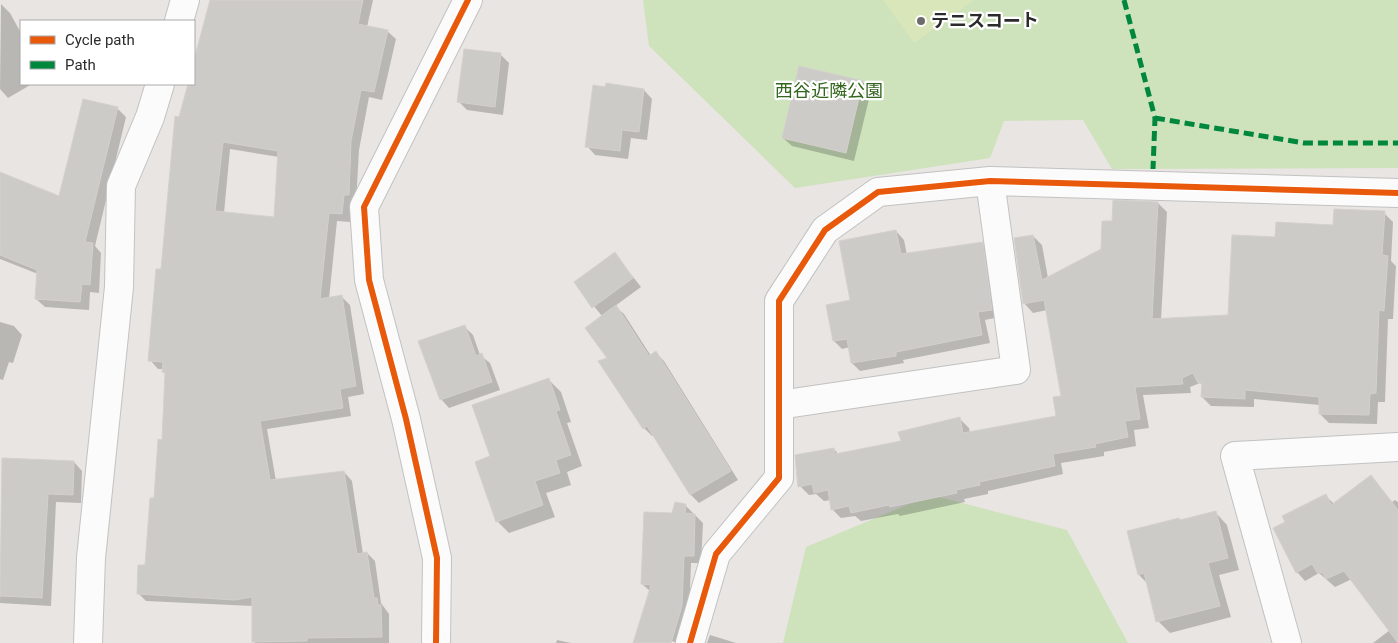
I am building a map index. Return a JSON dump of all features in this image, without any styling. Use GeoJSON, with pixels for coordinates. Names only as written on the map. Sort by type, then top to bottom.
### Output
{"type":"FeatureCollection","features":[{"type":"Feature","properties":{"kind":"street"},"geometry":{"type":"LineString","coordinates":[[179,20],[185,0]]}},
{"type":"Feature","properties":{"kind":"street"},"geometry":{"type":"LineString","coordinates":[[436,643],[437,558],[406,419],[369,280],[364,207],[468,0]]}},
{"type":"Feature","properties":{"kind":"street"},"geometry":{"type":"LineString","coordinates":[[88,643],[91,558],[119,287],[121,186],[150,117],[160,85]]}},
{"type":"Feature","properties":{"kind":"street"},"geometry":{"type":"LineString","coordinates":[[779,405],[1016,370],[990,181]]}},
{"type":"Feature","properties":{"kind":"street"},"geometry":{"type":"LineString","coordinates":[[690,643],[716,554],[779,478],[779,301],[825,230],[878,192],[990,181],[1398,193]]}},
{"type":"Feature","properties":{"kind":"street"},"geometry":{"type":"LineString","coordinates":[[1287,643],[1235,456],[1398,446]]}},
{"type":"Feature","properties":{"kind":"green space","name":"西谷近隣公園"},"geometry":{"type":"Polygon","coordinates":[[[643,0],[1398,0],[1398,168],[1112,169],[1083,120],[1004,121],[990,158],[795,188],[649,46],[643,0]]]}},
{"type":"Feature","properties":{"kind":"green space","name":"テニスコート"},"geometry":{"type":"Polygon","coordinates":[[[883,0],[974,0],[914,43],[883,0]]]}},
{"type":"Feature","properties":{"kind":"green space"},"geometry":{"type":"Polygon","coordinates":[[[931,495],[1067,530],[1128,643],[783,643],[806,547],[931,495]]]}},
{"type":"Feature","properties":{"kind":"building"},"geometry":{"type":"Polygon","coordinates":[[[210,0],[363,0],[358,24],[388,30],[374,92],[361,90],[351,141],[349,195],[344,195],[342,214],[329,213],[320,299],[342,295],[356,386],[340,389],[343,408],[260,421],[270,480],[344,471],[357,554],[367,552],[374,598],[377,598],[378,605],[381,605],[382,637],[307,638],[307,641],[252,642],[252,597],[235,600],[137,594],[138,565],[145,565],[150,498],[154,498],[158,439],[162,440],[165,373],[162,372],[163,362],[148,361],[156,269],[161,269],[175,116],[179,117],[188,85],[195,85],[195,56],[210,0]],[[223,142],[215,211],[274,217],[278,151],[223,142]]]}},
{"type":"Feature","properties":{"kind":"building"},"geometry":{"type":"Polygon","coordinates":[[[464,49],[501,53],[495,107],[457,102],[464,49]]]}},
{"type":"Feature","properties":{"kind":"building"},"geometry":{"type":"Polygon","coordinates":[[[799,66],[863,81],[846,153],[782,138],[799,66]]]}},
{"type":"Feature","properties":{"kind":"building"},"geometry":{"type":"Polygon","coordinates":[[[606,83],[644,89],[639,132],[622,130],[620,151],[585,147],[593,85],[605,87],[606,83]]]}},
{"type":"Feature","properties":{"kind":"building"},"geometry":{"type":"Polygon","coordinates":[[[83,99],[118,107],[85,242],[93,243],[90,285],[82,284],[80,302],[35,299],[37,270],[0,255],[0,172],[59,196],[83,99]]]}},
{"type":"Feature","properties":{"kind":"building"},"geometry":{"type":"Polygon","coordinates":[[[1113,200],[1158,202],[1152,319],[1228,315],[1232,235],[1275,237],[1276,222],[1333,225],[1334,209],[1385,211],[1382,255],[1388,256],[1384,311],[1379,310],[1376,393],[1370,394],[1369,415],[1319,414],[1319,397],[1245,390],[1245,399],[1201,397],[1202,383],[1198,383],[1193,373],[1182,378],[1183,384],[1135,387],[1140,419],[1125,421],[1128,437],[1095,444],[1096,447],[1053,454],[1055,466],[979,482],[980,485],[956,490],[957,493],[851,513],[849,506],[831,510],[828,490],[814,493],[812,484],[798,487],[795,455],[834,448],[835,454],[901,441],[898,432],[960,417],[963,433],[1056,416],[1053,397],[1061,396],[1044,300],[1023,304],[1014,238],[1033,235],[1042,280],[1101,249],[1102,221],[1112,221],[1113,200]]]}},
{"type":"Feature","properties":{"kind":"building"},"geometry":{"type":"Polygon","coordinates":[[[896,230],[901,254],[983,242],[992,310],[978,312],[982,335],[896,352],[896,356],[851,363],[847,339],[833,341],[826,305],[850,300],[839,241],[896,230]]]}},
{"type":"Feature","properties":{"kind":"building"},"geometry":{"type":"Polygon","coordinates":[[[615,252],[633,278],[592,308],[574,282],[615,252]]]}},
{"type":"Feature","properties":{"kind":"building"},"geometry":{"type":"Polygon","coordinates":[[[616,305],[649,356],[656,351],[731,471],[690,495],[647,426],[643,429],[598,361],[607,358],[585,328],[616,305]]]}},
{"type":"Feature","properties":{"kind":"building"},"geometry":{"type":"Polygon","coordinates":[[[465,325],[476,356],[482,353],[492,382],[440,400],[418,341],[465,325]]]}},
{"type":"Feature","properties":{"kind":"building"},"geometry":{"type":"Polygon","coordinates":[[[549,378],[560,410],[556,411],[571,455],[556,460],[560,473],[535,481],[543,505],[496,522],[475,462],[490,456],[472,405],[549,378]]]}},
{"type":"Feature","properties":{"kind":"building"},"geometry":{"type":"Polygon","coordinates":[[[2,458],[74,461],[73,495],[48,494],[42,598],[0,596],[2,458]]]}},
{"type":"Feature","properties":{"kind":"building"},"geometry":{"type":"Polygon","coordinates":[[[1371,475],[1398,510],[1398,643],[1344,571],[1326,579],[1322,572],[1318,574],[1312,564],[1296,573],[1273,528],[1285,522],[1282,516],[1326,494],[1331,505],[1371,475]]]}},
{"type":"Feature","properties":{"kind":"building"},"geometry":{"type":"Polygon","coordinates":[[[675,502],[686,504],[685,513],[695,514],[694,556],[684,556],[682,606],[671,643],[633,643],[651,585],[641,584],[644,512],[672,513],[675,502]]]}},
{"type":"Feature","properties":{"kind":"building"},"geometry":{"type":"Polygon","coordinates":[[[1216,511],[1228,558],[1208,563],[1220,606],[1156,622],[1144,573],[1138,575],[1127,531],[1216,511]]]}},
{"type":"Feature","properties":{"kind":"marked path"},"geometry":{"type":"LineString","coordinates":[[1124,0],[1155,118],[1153,169]]}},
{"type":"Feature","properties":{"kind":"marked path"},"geometry":{"type":"LineString","coordinates":[[1155,118],[1304,143],[1398,143]]}},
{"type":"Feature","properties":{"kind":"cycle path"},"geometry":{"type":"LineString","coordinates":[[436,643],[437,558],[406,419],[369,280],[364,207],[468,0]]}},
{"type":"Feature","properties":{"kind":"cycle path"},"geometry":{"type":"LineString","coordinates":[[690,643],[716,554],[779,478],[779,301],[825,230],[878,192],[990,181],[1398,193]]}},
{"type":"Feature","properties":{"kind":"place","name":"テニスコート"},"geometry":{"type":"Point","coordinates":[921,21]}}]}
